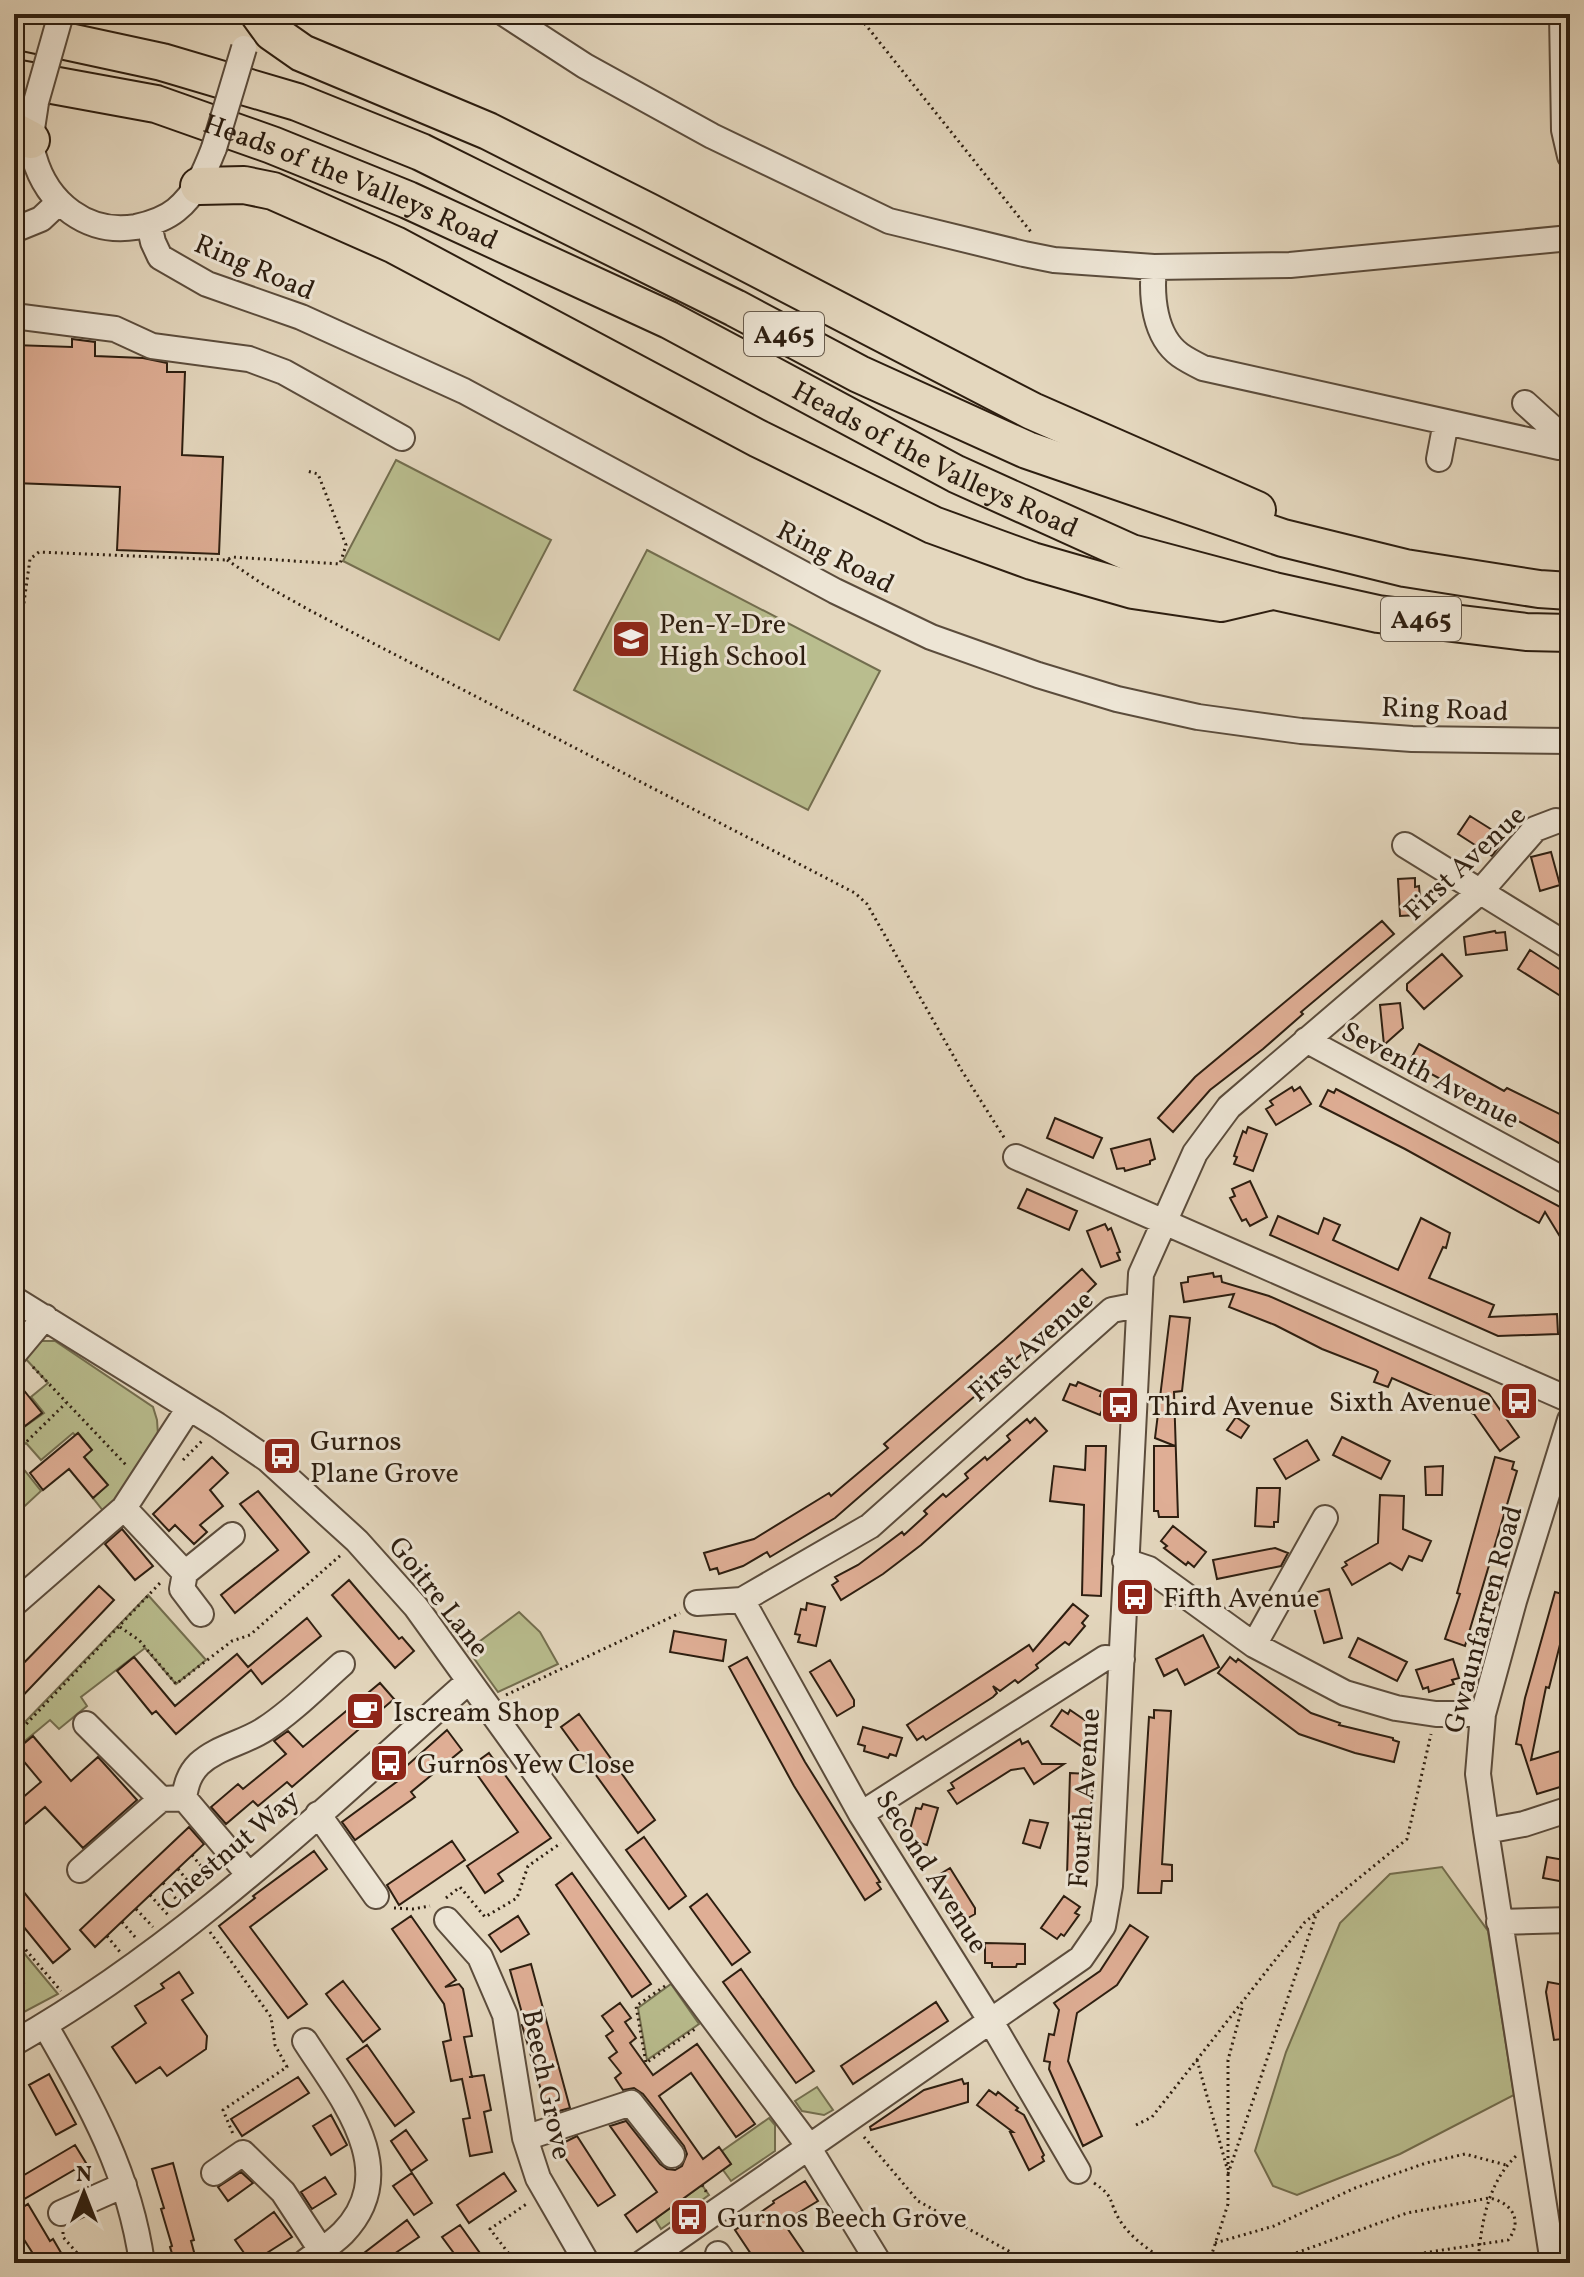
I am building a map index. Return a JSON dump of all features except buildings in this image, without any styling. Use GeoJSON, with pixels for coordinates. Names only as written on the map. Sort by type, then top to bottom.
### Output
{"type":"FeatureCollection","features":[{"type":"Feature","properties":{"kind":"highway"},"geometry":{"type":"LineString","coordinates":[[259,14],[272,32],[302,53],[488,131],[1032,411],[1254,507],[1283,538]]}},
{"type":"Feature","properties":{"kind":"highway","name":"Heads of the Valleys Road"},"geometry":{"type":"LineString","coordinates":[[14,30],[162,62],[297,102],[421,152],[735,308],[859,374],[1027,450],[1174,503],[1283,538],[1405,568],[1570,591]]}},
{"type":"Feature","properties":{"kind":"highway","name":"Heads of the Valleys Road"},"geometry":{"type":"LineString","coordinates":[[25,90],[156,104],[272,145],[394,195],[669,320],[956,474],[1131,553],[1274,591],[1378,614],[1526,632],[1570,633]]}},
{"type":"Feature","properties":{"kind":"highway"},"geometry":{"type":"LineString","coordinates":[[199,186],[244,185],[273,191],[395,245],[759,439],[933,525],[1032,561],[1133,590],[1221,603],[1274,591]]}},
{"type":"Feature","properties":{"kind":"street"},"geometry":{"type":"LineString","coordinates":[[61,14],[25,90],[23,136],[43,183],[58,203],[76,216],[105,227],[125,229],[149,224],[175,211],[199,186],[214,148],[244,48],[250,14]]}},
{"type":"Feature","properties":{"kind":"street"},"geometry":{"type":"LineString","coordinates":[[505,14],[585,66],[712,136],[889,221],[1054,260],[1154,267],[1290,265],[1570,238]]}},
{"type":"Feature","properties":{"kind":"street"},"geometry":{"type":"LineString","coordinates":[[1562,14],[1564,130],[1570,156]]}},
{"type":"Feature","properties":{"kind":"street"},"geometry":{"type":"LineString","coordinates":[[14,230],[41,219],[58,203]]}},
{"type":"Feature","properties":{"kind":"street","name":"Ring Road"},"geometry":{"type":"LineString","coordinates":[[149,224],[160,257],[207,284],[301,317],[464,391],[835,591],[931,637],[1117,699],[1198,717],[1301,731],[1412,739],[1570,741]]}},
{"type":"Feature","properties":{"kind":"street"},"geometry":{"type":"LineString","coordinates":[[1154,267],[1151,293],[1158,325],[1177,354],[1203,368],[1565,447]]}},
{"type":"Feature","properties":{"kind":"street"},"geometry":{"type":"LineString","coordinates":[[14,316],[115,329],[152,346],[249,359],[284,372],[402,438]]}},
{"type":"Feature","properties":{"kind":"street"},"geometry":{"type":"LineString","coordinates":[[1525,403],[1557,432],[1565,447]]}},
{"type":"Feature","properties":{"kind":"street"},"geometry":{"type":"LineString","coordinates":[[1439,459],[1446,422]]}},
{"type":"Feature","properties":{"kind":"street","name":"First Avenue"},"geometry":{"type":"LineString","coordinates":[[697,1603],[742,1600],[870,1526],[1112,1310],[1138,1305],[1141,1274],[1163,1221],[1195,1153],[1229,1107],[1480,892],[1535,829],[1556,821]]}},
{"type":"Feature","properties":{"kind":"street"},"geometry":{"type":"LineString","coordinates":[[1405,845],[1570,947]]}},
{"type":"Feature","properties":{"kind":"street","name":"Seventh Avenue"},"geometry":{"type":"LineString","coordinates":[[1306,1040],[1570,1183]]}},
{"type":"Feature","properties":{"kind":"street"},"geometry":{"type":"LineString","coordinates":[[1016,1157],[1570,1400]]}},
{"type":"Feature","properties":{"kind":"street","name":"Goitre Lane"},"geometry":{"type":"LineString","coordinates":[[14,1299],[267,1459],[357,1541],[416,1607],[484,1705],[808,2146],[879,2263]]}},
{"type":"Feature","properties":{"kind":"street","name":"Fourth Avenue"},"geometry":{"type":"LineString","coordinates":[[642,2263],[1081,1958],[1103,1926],[1110,1886],[1138,1305]]}},
{"type":"Feature","properties":{"kind":"street"},"geometry":{"type":"LineString","coordinates":[[16,1352],[45,1317]]}},
{"type":"Feature","properties":{"kind":"street"},"geometry":{"type":"LineString","coordinates":[[14,1604],[124,1508],[189,1408]]}},
{"type":"Feature","properties":{"kind":"street","name":"Gwaunfarren Road"},"geometry":{"type":"LineString","coordinates":[[1553,2263],[1478,1774],[1483,1714],[1514,1601],[1569,1426]]}},
{"type":"Feature","properties":{"kind":"street"},"geometry":{"type":"LineString","coordinates":[[124,1508],[181,1569],[182,1589],[201,1614]]}},
{"type":"Feature","properties":{"kind":"street"},"geometry":{"type":"LineString","coordinates":[[1254,1645],[1325,1518]]}},
{"type":"Feature","properties":{"kind":"street"},"geometry":{"type":"LineString","coordinates":[[181,1569],[232,1535]]}},
{"type":"Feature","properties":{"kind":"street"},"geometry":{"type":"LineString","coordinates":[[1125,1561],[1149,1569],[1254,1645],[1345,1693],[1396,1708],[1436,1714],[1483,1714]]}},
{"type":"Feature","properties":{"kind":"street","name":"Second Avenue"},"geometry":{"type":"LineString","coordinates":[[742,1600],[861,1814],[990,2020],[1078,2171]]}},
{"type":"Feature","properties":{"kind":"street"},"geometry":{"type":"LineString","coordinates":[[861,1814],[1105,1658],[1122,1659]]}},
{"type":"Feature","properties":{"kind":"street"},"geometry":{"type":"LineString","coordinates":[[80,1870],[172,1799],[198,1765],[216,1752],[263,1731],[342,1664]]}},
{"type":"Feature","properties":{"kind":"street","name":"Chestnut Way"},"geometry":{"type":"LineString","coordinates":[[25,2030],[72,2008],[116,1980],[206,1910],[468,1682]]}},
{"type":"Feature","properties":{"kind":"street"},"geometry":{"type":"LineString","coordinates":[[86,1724],[172,1799],[249,1875]]}},
{"type":"Feature","properties":{"kind":"street"},"geometry":{"type":"LineString","coordinates":[[1486,1831],[1524,1824],[1570,1809]]}},
{"type":"Feature","properties":{"kind":"street"},"geometry":{"type":"LineString","coordinates":[[318,1814],[376,1896]]}},
{"type":"Feature","properties":{"kind":"street","name":"Beech Grove"},"geometry":{"type":"LineString","coordinates":[[447,1920],[480,1957],[505,2015],[525,2138],[538,2178],[587,2263]]}},
{"type":"Feature","properties":{"kind":"street"},"geometry":{"type":"LineString","coordinates":[[1499,1922],[1570,1920]]}},
{"type":"Feature","properties":{"kind":"street"},"geometry":{"type":"LineString","coordinates":[[25,2030],[100,2123],[137,2227],[142,2263]]}},
{"type":"Feature","properties":{"kind":"street"},"geometry":{"type":"LineString","coordinates":[[214,2173],[243,2153],[283,2192],[313,2256],[344,2232],[359,2209],[368,2183],[367,2149],[359,2128],[305,2041]]}},
{"type":"Feature","properties":{"kind":"street"},"geometry":{"type":"LineString","coordinates":[[525,2138],[631,2103],[672,2155]]}},
{"type":"Feature","properties":{"kind":"street"},"geometry":{"type":"LineString","coordinates":[[61,2213],[124,2185]]}},
{"type":"Feature","properties":{"kind":"path"},"geometry":{"type":"LineString","coordinates":[[857,14],[1054,260]]}},
{"type":"Feature","properties":{"kind":"path"},"geometry":{"type":"LineString","coordinates":[[227,560],[232,557],[340,564],[346,545],[318,474],[307,471]]}},
{"type":"Feature","properties":{"kind":"path"},"geometry":{"type":"LineString","coordinates":[[14,631],[22,617],[30,559],[39,552],[227,560],[311,611],[855,893],[867,904],[962,1071],[1016,1157]]}},
{"type":"Feature","properties":{"kind":"path"},"geometry":{"type":"LineString","coordinates":[[16,1352],[142,1479]]}},
{"type":"Feature","properties":{"kind":"path"},"geometry":{"type":"LineString","coordinates":[[14,1454],[66,1403]]}},
{"type":"Feature","properties":{"kind":"path"},"geometry":{"type":"LineString","coordinates":[[120,1627],[139,1640],[176,1684],[232,1641],[250,1635],[357,1541]]}},
{"type":"Feature","properties":{"kind":"path"},"geometry":{"type":"LineString","coordinates":[[14,1737],[181,1569]]}},
{"type":"Feature","properties":{"kind":"path"},"geometry":{"type":"LineString","coordinates":[[484,1705],[678,1615],[697,1603]]}},
{"type":"Feature","properties":{"kind":"path"},"geometry":{"type":"LineString","coordinates":[[1136,2125],[1152,2117],[1305,1922],[1407,1839],[1436,1714]]}},
{"type":"Feature","properties":{"kind":"path"},"geometry":{"type":"LineString","coordinates":[[376,1896],[383,1907],[413,1909],[435,1906],[460,1887],[485,1917],[517,1898],[528,1866],[577,1832]]}},
{"type":"Feature","properties":{"kind":"path"},"geometry":{"type":"LineString","coordinates":[[192,1855],[206,1910]]}},
{"type":"Feature","properties":{"kind":"path"},"geometry":{"type":"LineString","coordinates":[[178,1869],[271,2017],[275,2045],[287,2067],[223,2110],[243,2153]]}},
{"type":"Feature","properties":{"kind":"path"},"geometry":{"type":"LineString","coordinates":[[163,1883],[206,1910]]}},
{"type":"Feature","properties":{"kind":"path"},"geometry":{"type":"LineString","coordinates":[[1228,2174],[1317,1912]]}},
{"type":"Feature","properties":{"kind":"path"},"geometry":{"type":"LineString","coordinates":[[14,1936],[72,2008]]}},
{"type":"Feature","properties":{"kind":"path"},"geometry":{"type":"LineString","coordinates":[[681,1975],[636,2006],[646,2063],[712,2017]]}},
{"type":"Feature","properties":{"kind":"path"},"geometry":{"type":"LineString","coordinates":[[1209,2263],[1228,2204],[1228,2060],[1244,2000]]}},
{"type":"Feature","properties":{"kind":"path"},"geometry":{"type":"LineString","coordinates":[[1197,2060],[1228,2174]]}},
{"type":"Feature","properties":{"kind":"path"},"geometry":{"type":"LineString","coordinates":[[849,2118],[918,2201],[1014,2254],[1040,2263]]}},
{"type":"Feature","properties":{"kind":"path"},"geometry":{"type":"LineString","coordinates":[[1478,2263],[1489,2198],[1506,2165],[1522,2150],[1536,2148]]}},
{"type":"Feature","properties":{"kind":"path"},"geometry":{"type":"LineString","coordinates":[[1215,2243],[1274,2226],[1355,2188],[1426,2163],[1465,2154],[1506,2165]]}},
{"type":"Feature","properties":{"kind":"path"},"geometry":{"type":"LineString","coordinates":[[1078,2171],[1109,2193],[1120,2221],[1149,2251],[1169,2263]]}},
{"type":"Feature","properties":{"kind":"path"},"geometry":{"type":"LineString","coordinates":[[516,2263],[490,2229],[545,2191]]}},
{"type":"Feature","properties":{"kind":"path"},"geometry":{"type":"LineString","coordinates":[[1268,2263],[1407,2213],[1489,2198],[1501,2200],[1511,2208],[1516,2220],[1514,2232],[1508,2240],[1358,2263]]}},
{"type":"Feature","properties":{"kind":"path"},"geometry":{"type":"LineString","coordinates":[[61,2213],[63,2237],[86,2263]]}},
{"type":"Feature","properties":{"kind":"path"},"geometry":{"type":"LineString","coordinates":[[1008,2263],[1014,2254]]}},
{"type":"Feature","properties":{"kind":"green space"},"geometry":{"type":"Polygon","coordinates":[[[396,460],[551,540],[499,640],[343,561],[396,460]]]}},
{"type":"Feature","properties":{"kind":"green space"},"geometry":{"type":"Polygon","coordinates":[[[647,550],[880,671],[808,810],[574,690],[647,550]]]}},
{"type":"Feature","properties":{"kind":"green space"},"geometry":{"type":"Polygon","coordinates":[[[41,1341],[55,1341],[153,1407],[158,1435],[116,1504],[104,1512],[93,1498],[107,1485],[84,1457],[91,1450],[73,1433],[41,1460],[26,1443],[14,1454],[14,1434],[44,1413],[31,1397],[48,1383],[24,1357],[30,1347],[41,1341]]]}},
{"type":"Feature","properties":{"kind":"green space"},"geometry":{"type":"Polygon","coordinates":[[[14,1457],[41,1491],[14,1516],[14,1457]]]}},
{"type":"Feature","properties":{"kind":"green space"},"geometry":{"type":"Polygon","coordinates":[[[148,1595],[206,1660],[176,1684],[145,1648],[81,1697],[87,1706],[59,1729],[50,1720],[14,1750],[14,1737],[24,1723],[148,1595]]]}},
{"type":"Feature","properties":{"kind":"green space"},"geometry":{"type":"Polygon","coordinates":[[[519,1612],[540,1632],[558,1664],[498,1692],[468,1650],[519,1612]]]}},
{"type":"Feature","properties":{"kind":"green space"},"geometry":{"type":"Polygon","coordinates":[[[1442,1867],[1488,1931],[1514,2095],[1400,2154],[1297,2195],[1273,2186],[1255,2151],[1286,2052],[1340,1923],[1390,1874],[1442,1867]]]}},
{"type":"Feature","properties":{"kind":"green space"},"geometry":{"type":"Polygon","coordinates":[[[14,1941],[58,1994],[24,2012],[14,2001],[14,1989],[24,1983],[14,1966],[14,1941]]]}},
{"type":"Feature","properties":{"kind":"green space"},"geometry":{"type":"Polygon","coordinates":[[[671,1984],[699,2024],[647,2060],[638,2008],[671,1984]]]}},
{"type":"Feature","properties":{"kind":"green space"},"geometry":{"type":"Polygon","coordinates":[[[817,2087],[833,2110],[824,2115],[802,2111],[795,2101],[817,2087]]]}},
{"type":"Feature","properties":{"kind":"green space"},"geometry":{"type":"Polygon","coordinates":[[[769,2118],[775,2125],[775,2151],[731,2181],[723,2170],[731,2164],[722,2151],[769,2118]]]}},
{"type":"Feature","properties":{"kind":"green space"},"geometry":{"type":"Polygon","coordinates":[[[702,2185],[709,2195],[661,2229],[655,2219],[702,2185]]]}},
{"type":"Feature","properties":{"kind":"place","name":"Pen-Y-Dre High School"},"geometry":{"type":"Point","coordinates":[631,639]}},
{"type":"Feature","properties":{"kind":"place","name":"Sixth Avenue"},"geometry":{"type":"Point","coordinates":[1519,1401]}},
{"type":"Feature","properties":{"kind":"place","name":"Third Avenue"},"geometry":{"type":"Point","coordinates":[1120,1405]}},
{"type":"Feature","properties":{"kind":"place","name":"Gurnos Plane Grove"},"geometry":{"type":"Point","coordinates":[282,1456]}},
{"type":"Feature","properties":{"kind":"place","name":"Fifth Avenue"},"geometry":{"type":"Point","coordinates":[1135,1597]}},
{"type":"Feature","properties":{"kind":"place","name":"Iscream Shop"},"geometry":{"type":"Point","coordinates":[365,1711]}},
{"type":"Feature","properties":{"kind":"place","name":"Gurnos Yew Close"},"geometry":{"type":"Point","coordinates":[389,1763]}},
{"type":"Feature","properties":{"kind":"place","name":"Gurnos Beech Grove"},"geometry":{"type":"Point","coordinates":[689,2217]}}]}
